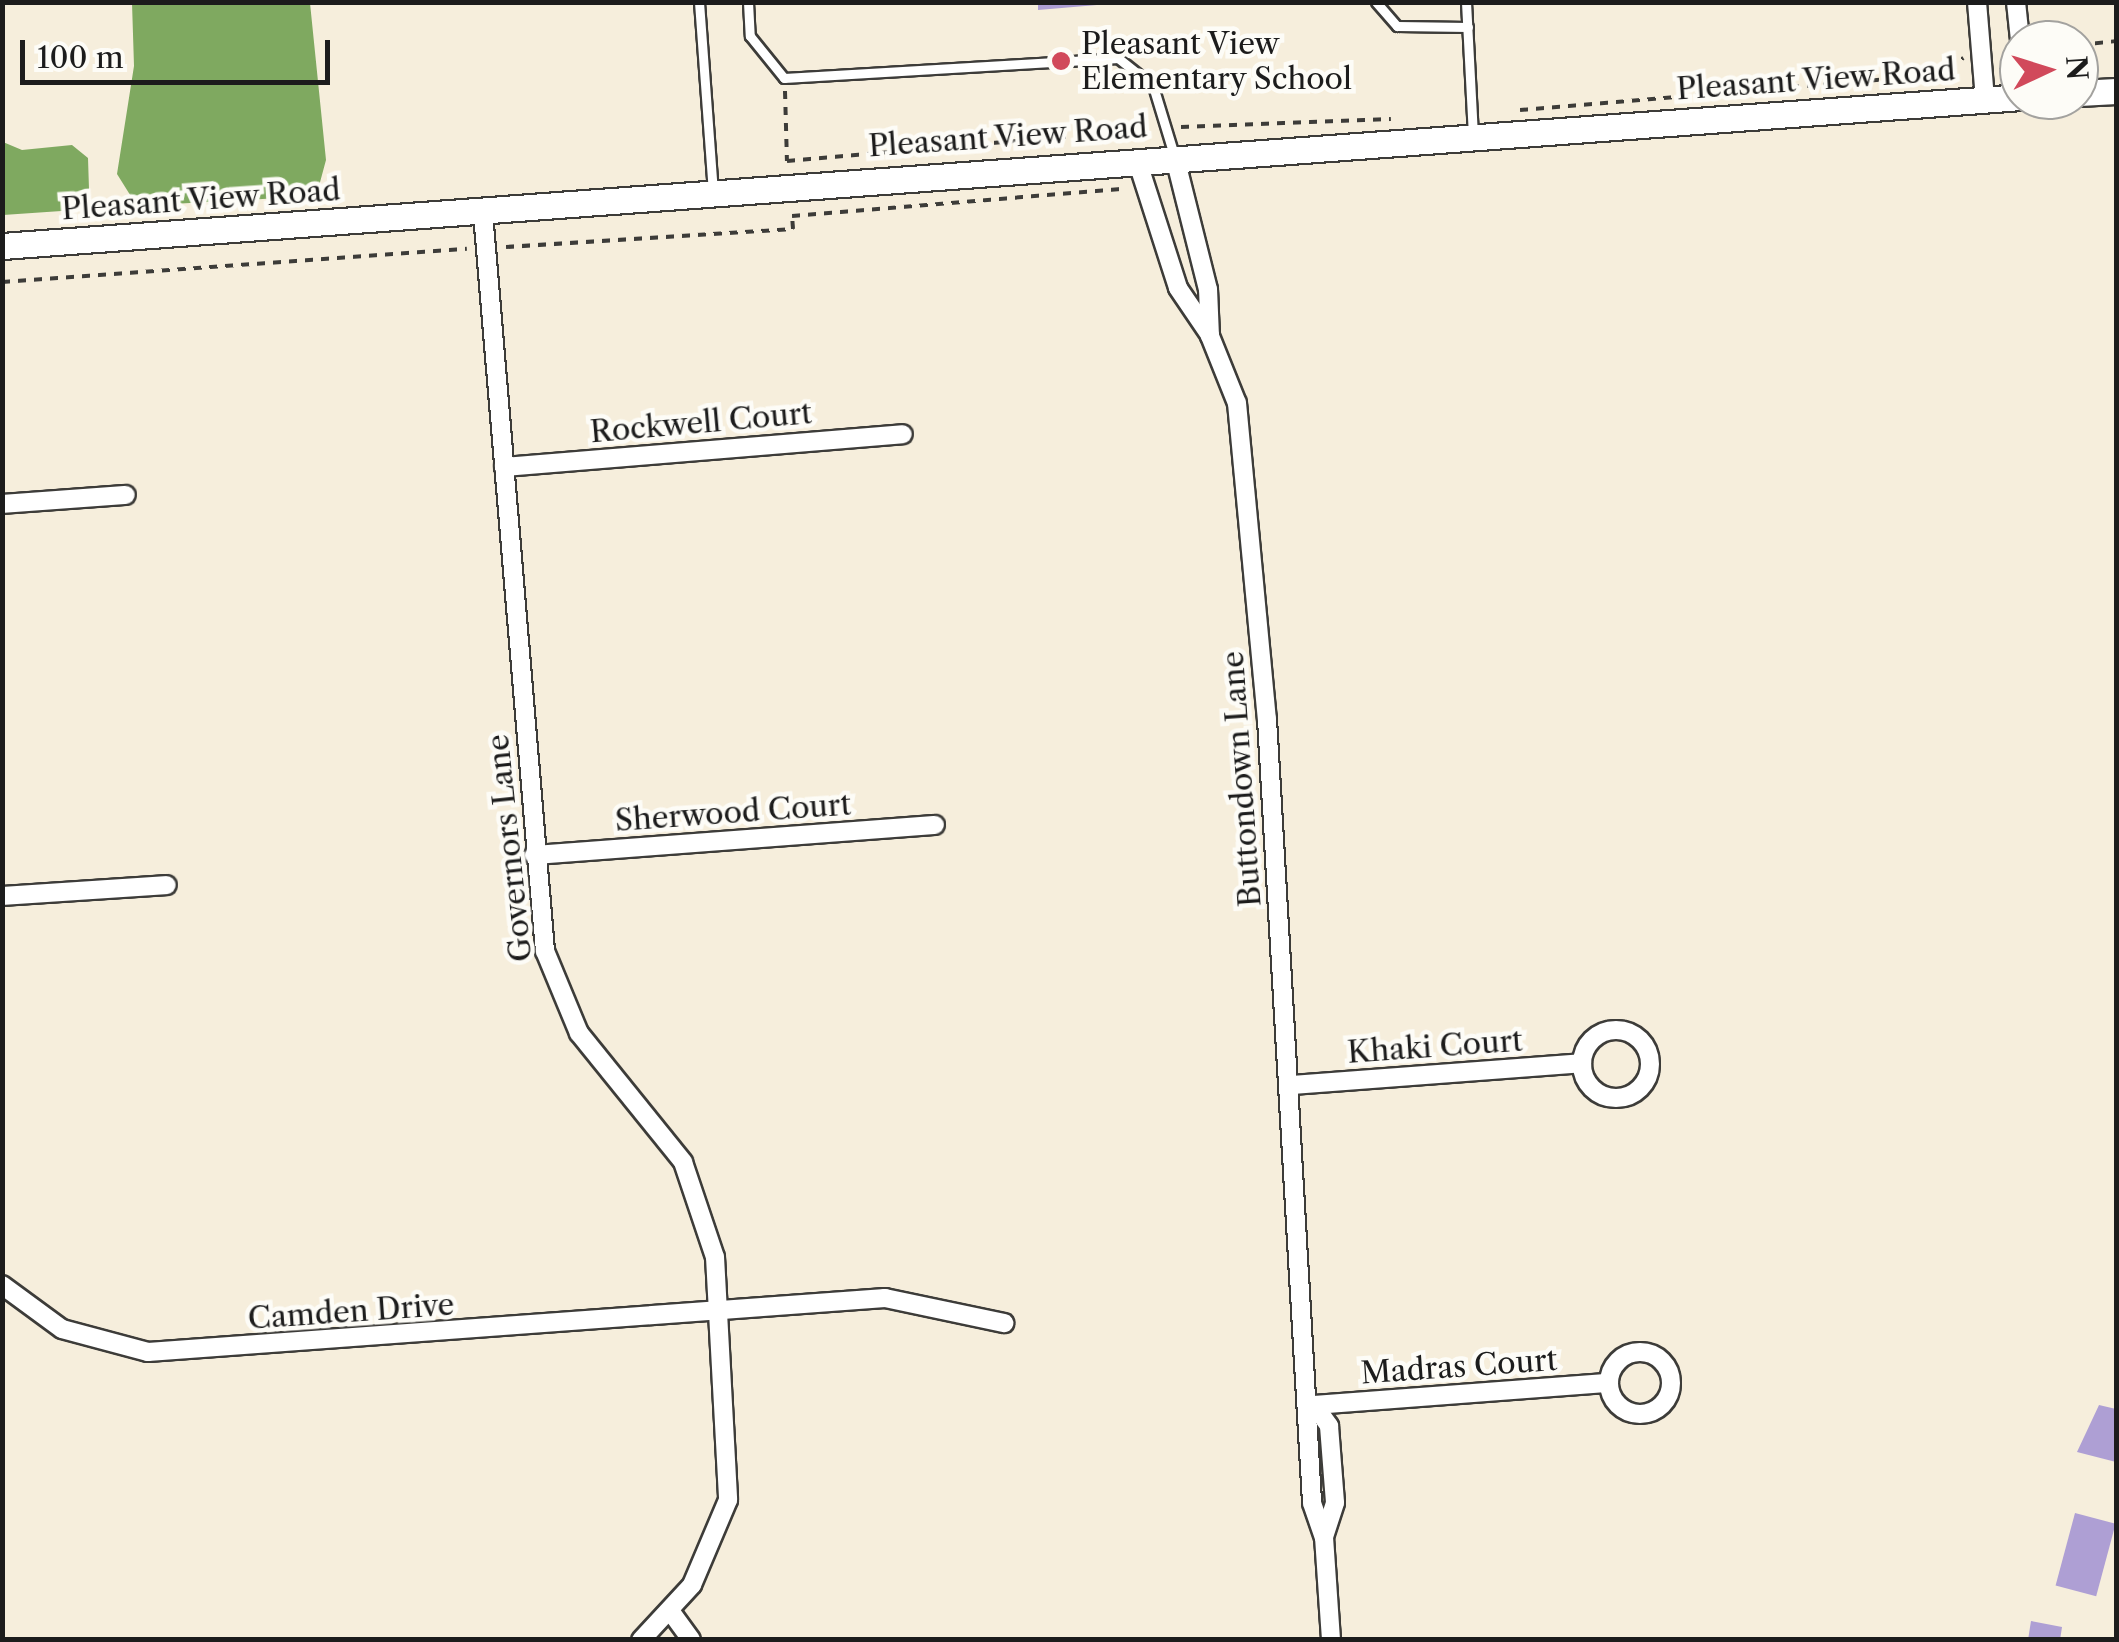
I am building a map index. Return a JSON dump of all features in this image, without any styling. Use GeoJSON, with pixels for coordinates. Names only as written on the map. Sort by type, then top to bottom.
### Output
{"type":"FeatureCollection","features":[{"type":"Feature","properties":{"kind":"main road","name":"Pleasant View Road"},"geometry":{"type":"LineString","coordinates":[[2,246],[483,213],[1175,158],[1473,127],[1999,99]]}},
{"type":"Feature","properties":{"kind":"street"},"geometry":{"type":"LineString","coordinates":[[1977,2],[1985,100]]}},
{"type":"Feature","properties":{"kind":"street","name":"Buttondown Lane"},"geometry":{"type":"LineString","coordinates":[[1175,158],[1208,289],[1210,336],[1236,403],[1314,1405],[1312,1502],[1324,1537],[1331,1640]]}},
{"type":"Feature","properties":{"kind":"street"},"geometry":{"type":"LineString","coordinates":[[1137,160],[1178,288],[1210,336]]}},
{"type":"Feature","properties":{"kind":"street","name":"Governors Lane"},"geometry":{"type":"LineString","coordinates":[[483,213],[544,951],[560,998],[684,1162],[704,1212],[721,1311],[728,1500],[708,1558],[671,1612],[641,1640]]}},
{"type":"Feature","properties":{"kind":"street","name":"Rockwell Court"},"geometry":{"type":"LineString","coordinates":[[504,467],[903,434]]}},
{"type":"Feature","properties":{"kind":"street"},"geometry":{"type":"LineString","coordinates":[[2,504],[126,494]]}},
{"type":"Feature","properties":{"kind":"street","name":"Sherwood Court"},"geometry":{"type":"LineString","coordinates":[[534,856],[935,825]]}},
{"type":"Feature","properties":{"kind":"street"},"geometry":{"type":"LineString","coordinates":[[2,896],[167,884]]}},
{"type":"Feature","properties":{"kind":"street","name":"Khaki Court"},"geometry":{"type":"LineString","coordinates":[[1291,1085],[1582,1063]]}},
{"type":"Feature","properties":{"kind":"street","name":"Camden Drive"},"geometry":{"type":"LineString","coordinates":[[2,1286],[62,1329],[148,1352],[912,1299],[1004,1323]]}},
{"type":"Feature","properties":{"kind":"street","name":"Madras Court"},"geometry":{"type":"LineString","coordinates":[[1314,1405],[1609,1382]]}},
{"type":"Feature","properties":{"kind":"street"},"geometry":{"type":"LineString","coordinates":[[671,1612],[691,1640]]}},
{"type":"Feature","properties":{"kind":"lane"},"geometry":{"type":"LineString","coordinates":[[699,2],[713,193]]}},
{"type":"Feature","properties":{"kind":"lane"},"geometry":{"type":"LineString","coordinates":[[748,2],[750,36],[784,78],[1118,58],[1147,78],[1175,158]]}},
{"type":"Feature","properties":{"kind":"lane"},"geometry":{"type":"LineString","coordinates":[[1376,2],[1397,26],[1468,26]]}},
{"type":"Feature","properties":{"kind":"lane"},"geometry":{"type":"LineString","coordinates":[[1466,2],[1473,127]]}},
{"type":"Feature","properties":{"kind":"path"},"geometry":{"type":"LineString","coordinates":[[1473,127],[1549,100],[1934,75]]}},
{"type":"Feature","properties":{"kind":"path"},"geometry":{"type":"LineString","coordinates":[[784,78],[787,161],[1167,128],[1402,118]]}},
{"type":"Feature","properties":{"kind":"path"},"geometry":{"type":"LineString","coordinates":[[2,282],[793,229],[792,216],[1121,189]]}},
{"type":"Feature","properties":{"kind":"green space"},"geometry":{"type":"Polygon","coordinates":[[[132,3],[310,3],[326,160],[319,186],[297,197],[137,206],[117,174],[134,66],[132,3]]]}},
{"type":"Feature","properties":{"kind":"green space"},"geometry":{"type":"Polygon","coordinates":[[[3,142],[22,150],[72,145],[88,158],[89,189],[76,210],[3,215],[3,142]]]}},
{"type":"Feature","properties":{"kind":"building"},"geometry":{"type":"Polygon","coordinates":[[[1038,2],[1097,2],[1097,5],[1038,10],[1038,2]]]}},
{"type":"Feature","properties":{"kind":"building"},"geometry":{"type":"Polygon","coordinates":[[[2099,1405],[2116,1409],[2116,1462],[2077,1452],[2099,1405]]]}},
{"type":"Feature","properties":{"kind":"building"},"geometry":{"type":"Polygon","coordinates":[[[2075,1513],[2116,1524],[2096,1596],[2056,1585],[2075,1513]]]}},
{"type":"Feature","properties":{"kind":"building"},"geometry":{"type":"Polygon","coordinates":[[[2031,1621],[2062,1627],[2060,1640],[2028,1640],[2031,1621]]]}},
{"type":"Feature","properties":{"kind":"place","name":"Pleasant View Elementary School"},"geometry":{"type":"Point","coordinates":[1061,61]}}]}
